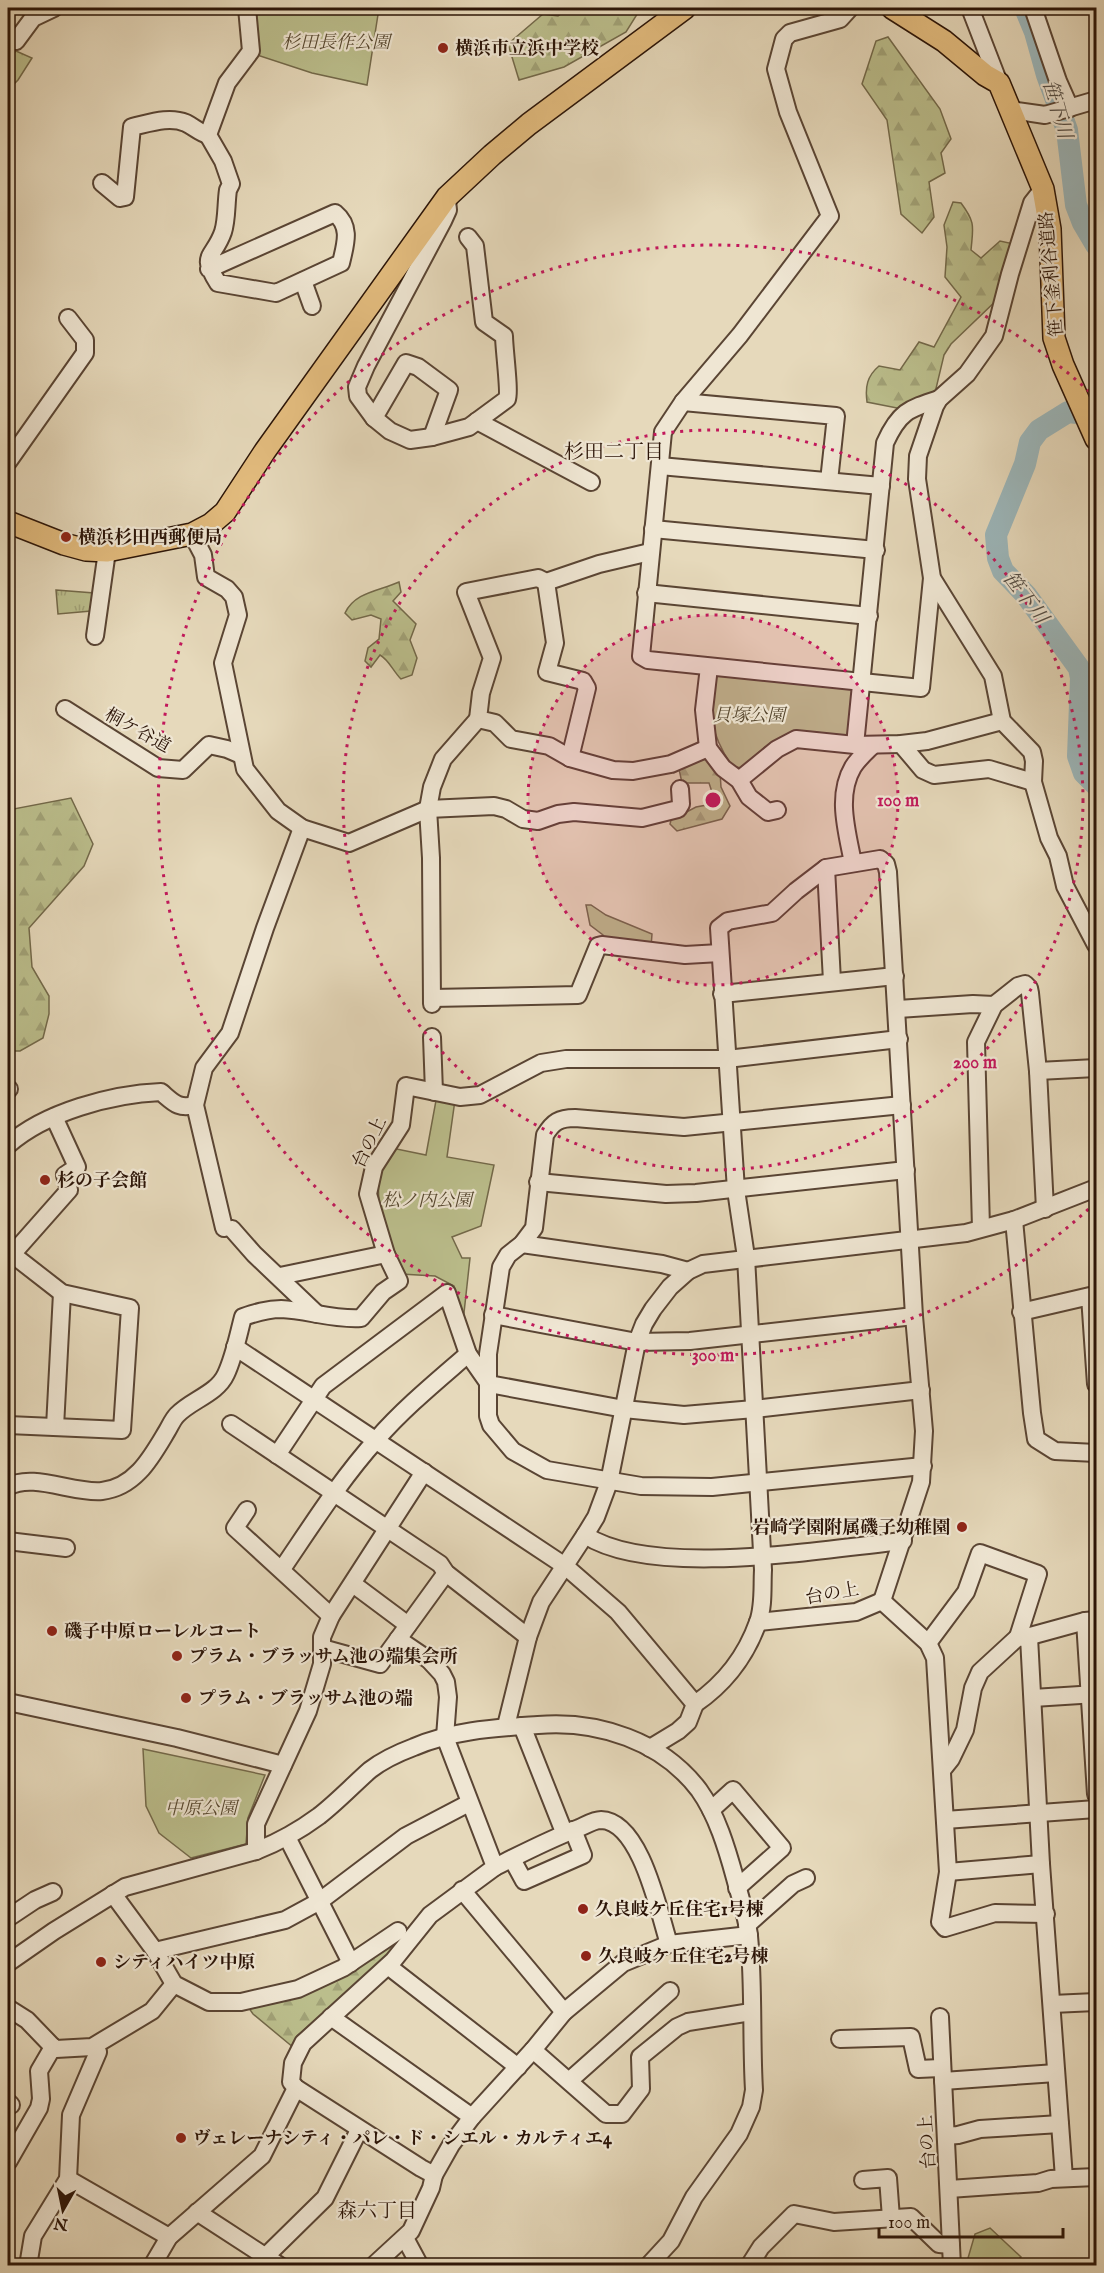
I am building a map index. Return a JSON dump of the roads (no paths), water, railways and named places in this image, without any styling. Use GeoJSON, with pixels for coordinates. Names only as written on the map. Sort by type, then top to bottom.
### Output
{"type":"FeatureCollection","features":[{"type":"Feature","properties":{"kind":"main road"},"geometry":{"type":"LineString","coordinates":[[8,522],[63,544],[86,550],[107,551],[192,534],[211,524],[225,512],[265,451],[447,196],[529,124],[685,8]]}},
{"type":"Feature","properties":{"kind":"main road"},"geometry":{"type":"LineString","coordinates":[[892,8],[944,41],[985,75],[999,83]]}},
{"type":"Feature","properties":{"kind":"main road","name":"笹下釜利谷道路"},"geometry":{"type":"LineString","coordinates":[[999,83],[1043,189],[1050,229],[1054,338],[1095,436]]}},
{"type":"Feature","properties":{"kind":"street"},"geometry":{"type":"LineString","coordinates":[[16,41],[33,18],[54,8]]}},
{"type":"Feature","properties":{"kind":"street"},"geometry":{"type":"LineString","coordinates":[[208,135],[227,83],[251,51],[247,8]]}},
{"type":"Feature","properties":{"kind":"street"},"geometry":{"type":"LineString","coordinates":[[850,8],[840,19],[790,33],[784,39],[776,69],[788,112],[830,216],[740,335],[683,402],[663,432],[641,656],[648,660],[709,667],[921,688],[932,578],[919,504],[918,456],[939,399]]}},
{"type":"Feature","properties":{"kind":"street","name":"笹下釜利谷道路"},"geometry":{"type":"LineString","coordinates":[[970,8],[999,83]]}},
{"type":"Feature","properties":{"kind":"street"},"geometry":{"type":"LineString","coordinates":[[1034,8],[1058,81],[1070,108]]}},
{"type":"Feature","properties":{"kind":"street"},"geometry":{"type":"LineString","coordinates":[[1011,110],[1045,116],[1096,100]]}},
{"type":"Feature","properties":{"kind":"street"},"geometry":{"type":"LineString","coordinates":[[102,183],[120,198],[125,197],[132,127],[173,119],[187,123],[208,135],[223,161],[231,184],[228,190],[223,231],[208,257],[209,269],[218,283],[276,293],[341,262],[348,235],[340,217],[335,213],[209,269]]}},
{"type":"Feature","properties":{"kind":"street"},"geometry":{"type":"LineString","coordinates":[[853,863],[843,806],[846,783],[863,745],[862,682],[885,443],[893,424],[909,409],[939,399],[967,374],[994,336],[1032,203],[1043,189]]}},
{"type":"Feature","properties":{"kind":"street"},"geometry":{"type":"LineString","coordinates":[[447,196],[448,210],[443,221],[376,345],[357,387],[358,396],[374,418],[390,431],[410,440],[432,438],[469,427],[507,399],[510,392],[505,374],[504,336],[484,322],[475,246],[468,237]]}},
{"type":"Feature","properties":{"kind":"street"},"geometry":{"type":"LineString","coordinates":[[303,280],[312,306]]}},
{"type":"Feature","properties":{"kind":"street"},"geometry":{"type":"LineString","coordinates":[[8,462],[85,353],[85,340],[68,318]]}},
{"type":"Feature","properties":{"kind":"street"},"geometry":{"type":"LineString","coordinates":[[374,418],[406,363],[418,367],[449,390],[432,438]]}},
{"type":"Feature","properties":{"kind":"street"},"geometry":{"type":"LineString","coordinates":[[683,402],[836,416],[829,481]]}},
{"type":"Feature","properties":{"kind":"street"},"geometry":{"type":"LineString","coordinates":[[477,421],[591,482]]}},
{"type":"Feature","properties":{"kind":"street"},"geometry":{"type":"LineString","coordinates":[[660,466],[880,486]]}},
{"type":"Feature","properties":{"kind":"street"},"geometry":{"type":"LineString","coordinates":[[653,529],[876,550]]}},
{"type":"Feature","properties":{"kind":"street"},"geometry":{"type":"LineString","coordinates":[[192,534],[203,555],[206,577],[227,589],[234,597],[238,615],[223,663],[245,769],[278,811],[302,828],[349,843],[428,809],[494,806],[506,809],[523,819],[538,821],[558,814],[574,812],[642,818],[678,809],[681,804],[680,789]]}},
{"type":"Feature","properties":{"kind":"street"},"geometry":{"type":"LineString","coordinates":[[95,636],[107,551]]}},
{"type":"Feature","properties":{"kind":"street"},"geometry":{"type":"LineString","coordinates":[[650,552],[599,564],[546,582],[538,578],[466,592],[492,658],[481,693],[478,719],[443,759],[432,787],[428,809],[431,858],[432,1001],[578,995],[598,946],[602,945],[685,955],[720,952]]}},
{"type":"Feature","properties":{"kind":"street"},"geometry":{"type":"LineString","coordinates":[[932,578],[993,676],[1002,721],[1032,752],[1033,782],[1049,838],[1058,856],[1065,886],[1096,945]]}},
{"type":"Feature","properties":{"kind":"street"},"geometry":{"type":"LineString","coordinates":[[546,582],[555,643],[547,672],[583,681],[586,688],[570,758]]}},
{"type":"Feature","properties":{"kind":"street"},"geometry":{"type":"LineString","coordinates":[[646,593],[869,616]]}},
{"type":"Feature","properties":{"kind":"street"},"geometry":{"type":"LineString","coordinates":[[709,667],[704,710],[708,748],[723,768],[739,780],[749,797],[768,812],[777,810]]}},
{"type":"Feature","properties":{"kind":"street","name":"桐ケ谷道"},"geometry":{"type":"LineString","coordinates":[[64,709],[118,746],[158,768],[183,770],[210,745],[241,755]]}},
{"type":"Feature","properties":{"kind":"street"},"geometry":{"type":"LineString","coordinates":[[478,719],[495,723],[511,739],[549,746],[570,758],[601,768],[633,771],[671,764],[708,748]]}},
{"type":"Feature","properties":{"kind":"street"},"geometry":{"type":"LineString","coordinates":[[739,780],[777,749],[796,739],[863,745],[901,744],[927,741],[1002,721]]}},
{"type":"Feature","properties":{"kind":"street"},"geometry":{"type":"LineString","coordinates":[[901,744],[923,770],[934,775],[989,769],[1033,782]]}},
{"type":"Feature","properties":{"kind":"street"},"geometry":{"type":"LineString","coordinates":[[302,828],[230,1033],[204,1068],[195,1105],[228,1229],[280,1276],[317,1314]]}},
{"type":"Feature","properties":{"kind":"street"},"geometry":{"type":"LineString","coordinates":[[650,1748],[688,1722],[695,1704],[729,1676],[758,1622],[762,1602],[763,1555],[752,1335],[747,1257],[736,1190],[719,928],[728,921],[772,913],[826,868],[880,860],[886,864],[898,1009],[909,1238],[924,1431],[923,1466],[914,1508],[882,1601]]}},
{"type":"Feature","properties":{"kind":"street"},"geometry":{"type":"LineString","coordinates":[[826,868],[832,981]]}},
{"type":"Feature","properties":{"kind":"street"},"geometry":{"type":"LineString","coordinates":[[722,994],[895,976]]}},
{"type":"Feature","properties":{"kind":"street"},"geometry":{"type":"LineString","coordinates":[[981,1228],[976,1042],[994,1005],[1018,986],[1025,984],[1029,988],[1038,1071],[1045,1209]]}},
{"type":"Feature","properties":{"kind":"street"},"geometry":{"type":"LineString","coordinates":[[898,1009],[973,1004],[994,1005]]}},
{"type":"Feature","properties":{"kind":"street"},"geometry":{"type":"LineString","coordinates":[[432,1037],[434,1092],[460,1097],[480,1095],[541,1063],[566,1059],[727,1059],[899,1040]]}},
{"type":"Feature","properties":{"kind":"street"},"geometry":{"type":"LineString","coordinates":[[1038,1071],[1096,1068]]}},
{"type":"Feature","properties":{"kind":"street","name":"台の上"},"geometry":{"type":"LineString","coordinates":[[317,1314],[361,1318],[382,1292],[399,1281],[386,1254],[368,1194],[374,1167],[401,1125],[406,1086],[434,1092]]}},
{"type":"Feature","properties":{"kind":"street"},"geometry":{"type":"LineString","coordinates":[[8,1145],[54,1117],[115,1096],[161,1092],[176,1104],[185,1107],[195,1105]]}},
{"type":"Feature","properties":{"kind":"street"},"geometry":{"type":"LineString","coordinates":[[902,1105],[684,1127],[562,1118],[552,1124],[545,1135],[534,1228],[522,1244],[508,1255],[501,1267],[488,1354],[488,1416],[491,1425],[513,1451],[547,1470],[609,1482],[666,1488],[712,1487],[923,1466]]}},
{"type":"Feature","properties":{"kind":"street"},"geometry":{"type":"LineString","coordinates":[[8,1425],[122,1430],[129,1308],[62,1293],[9,1255],[69,1190],[65,1175],[77,1167],[54,1117]]}},
{"type":"Feature","properties":{"kind":"street"},"geometry":{"type":"LineString","coordinates":[[538,1182],[666,1194],[736,1190],[906,1170]]}},
{"type":"Feature","properties":{"kind":"street"},"geometry":{"type":"LineString","coordinates":[[512,1859],[524,1881],[583,1855],[568,1831],[514,1726],[528,1637],[541,1602],[596,1517],[609,1482],[637,1342],[653,1309],[670,1287],[688,1271],[703,1264],[747,1257],[966,1233],[1014,1220],[1096,1188]]}},
{"type":"Feature","properties":{"kind":"street"},"geometry":{"type":"LineString","coordinates":[[1014,1220],[1021,1312],[1036,1439],[1055,1451],[1096,1453]]}},
{"type":"Feature","properties":{"kind":"street"},"geometry":{"type":"LineString","coordinates":[[522,1244],[662,1264],[688,1271]]}},
{"type":"Feature","properties":{"kind":"street"},"geometry":{"type":"LineString","coordinates":[[280,1276],[386,1254]]}},
{"type":"Feature","properties":{"kind":"street"},"geometry":{"type":"LineString","coordinates":[[55,1427],[62,1293]]}},
{"type":"Feature","properties":{"kind":"street"},"geometry":{"type":"LineString","coordinates":[[278,1455],[322,1386],[447,1293],[468,1354],[489,1384],[624,1409],[684,1414],[754,1409],[921,1390]]}},
{"type":"Feature","properties":{"kind":"street"},"geometry":{"type":"LineString","coordinates":[[1021,1312],[1093,1296],[1096,1384]]}},
{"type":"Feature","properties":{"kind":"street"},"geometry":{"type":"LineString","coordinates":[[8,1486],[15,1482],[29,1482],[100,1491],[113,1489],[130,1480],[150,1461],[177,1415],[225,1376],[235,1347],[240,1318],[266,1310],[281,1309],[317,1314]]}},
{"type":"Feature","properties":{"kind":"street"},"geometry":{"type":"LineString","coordinates":[[493,1315],[637,1342],[690,1341],[914,1316]]}},
{"type":"Feature","properties":{"kind":"street"},"geometry":{"type":"LineString","coordinates":[[235,1347],[377,1439],[565,1566],[618,1612],[695,1704]]}},
{"type":"Feature","properties":{"kind":"street"},"geometry":{"type":"LineString","coordinates":[[282,1569],[335,1492],[377,1439],[421,1395],[468,1354]]}},
{"type":"Feature","properties":{"kind":"street"},"geometry":{"type":"LineString","coordinates":[[231,1424],[440,1564],[446,1573],[528,1637]]}},
{"type":"Feature","properties":{"kind":"street"},"geometry":{"type":"LineString","coordinates":[[256,1851],[256,1824],[308,1712],[322,1664],[322,1637],[331,1616],[424,1472]]}},
{"type":"Feature","properties":{"kind":"street"},"geometry":{"type":"LineString","coordinates":[[247,1510],[235,1528],[331,1616]]}},
{"type":"Feature","properties":{"kind":"street"},"geometry":{"type":"LineString","coordinates":[[585,1535],[599,1545],[624,1552],[698,1558],[763,1555],[903,1541]]}},
{"type":"Feature","properties":{"kind":"street"},"geometry":{"type":"LineString","coordinates":[[8,1541],[66,1548]]}},
{"type":"Feature","properties":{"kind":"street"},"geometry":{"type":"LineString","coordinates":[[1046,1914],[995,1913],[945,1928],[940,1922],[948,1872],[935,1658],[928,1643],[966,1592],[980,1553],[1038,1574],[1023,1637],[1034,1698],[1041,1864],[1046,1914],[1064,2178]]}},
{"type":"Feature","properties":{"kind":"street"},"geometry":{"type":"LineString","coordinates":[[322,1648],[380,1664],[446,1573]]}},
{"type":"Feature","properties":{"kind":"street"},"geometry":{"type":"LineString","coordinates":[[353,1584],[403,1632],[442,1674],[448,1696],[445,1737],[495,1867]]}},
{"type":"Feature","properties":{"kind":"street","name":"台の上"},"geometry":{"type":"LineString","coordinates":[[758,1622],[816,1618],[856,1612],[882,1601],[928,1643]]}},
{"type":"Feature","properties":{"kind":"street"},"geometry":{"type":"LineString","coordinates":[[943,1769],[951,1759],[965,1730],[973,1688],[980,1672],[1023,1637],[1091,1620],[1096,1794]]}},
{"type":"Feature","properties":{"kind":"street"},"geometry":{"type":"LineString","coordinates":[[1034,1698],[1093,1694]]}},
{"type":"Feature","properties":{"kind":"street"},"geometry":{"type":"LineString","coordinates":[[8,1702],[156,1733],[283,1765]]}},
{"type":"Feature","properties":{"kind":"street"},"geometry":{"type":"LineString","coordinates":[[8,1964],[54,1931],[125,1887],[256,1851],[287,1837],[320,1815],[370,1770],[417,1745],[464,1731],[555,1723],[595,1727],[625,1735],[650,1748],[676,1766],[699,1791],[711,1810],[738,1888],[748,1930],[754,2090],[751,2107],[739,2133],[694,2197],[671,2241],[648,2265]]}},
{"type":"Feature","properties":{"kind":"street"},"geometry":{"type":"LineString","coordinates":[[711,1810],[732,1790],[782,1848],[738,1888]]}},
{"type":"Feature","properties":{"kind":"street"},"geometry":{"type":"LineString","coordinates":[[155,1951],[285,1920],[320,1901],[406,1836],[469,1803]]}},
{"type":"Feature","properties":{"kind":"street"},"geometry":{"type":"LineString","coordinates":[[945,1820],[1096,1809]]}},
{"type":"Feature","properties":{"kind":"street"},"geometry":{"type":"LineString","coordinates":[[434,2175],[359,2130],[296,2088],[291,2082],[294,2063],[303,2043],[388,1966],[423,1922],[495,1867],[568,1831],[603,1820],[622,1828],[633,1842],[644,1865],[669,1944]]}},
{"type":"Feature","properties":{"kind":"street"},"geometry":{"type":"LineString","coordinates":[[287,1837],[351,1963]]}},
{"type":"Feature","properties":{"kind":"street"},"geometry":{"type":"LineString","coordinates":[[948,1872],[1041,1864]]}},
{"type":"Feature","properties":{"kind":"street"},"geometry":{"type":"LineString","coordinates":[[373,2265],[411,2231],[431,2188],[434,2175],[451,2145],[472,2117],[564,2012],[623,1963],[669,1944],[748,1930],[793,1884],[806,1878]]}},
{"type":"Feature","properties":{"kind":"street"},"geometry":{"type":"LineString","coordinates":[[462,1890],[564,2012]]}},
{"type":"Feature","properties":{"kind":"street"},"geometry":{"type":"LineString","coordinates":[[8,1918],[35,1900],[53,1892]]}},
{"type":"Feature","properties":{"kind":"street"},"geometry":{"type":"LineString","coordinates":[[113,1893],[155,1951],[174,1984],[209,2002],[241,2002],[298,1989],[351,1963],[398,1931]]}},
{"type":"Feature","properties":{"kind":"street"},"geometry":{"type":"LineString","coordinates":[[388,1966],[518,2067]]}},
{"type":"Feature","properties":{"kind":"street"},"geometry":{"type":"LineString","coordinates":[[8,2008],[27,2020],[56,2049],[92,2047],[152,2011],[174,1984]]}},
{"type":"Feature","properties":{"kind":"street"},"geometry":{"type":"LineString","coordinates":[[569,2081],[670,1991]]}},
{"type":"Feature","properties":{"kind":"street"},"geometry":{"type":"LineString","coordinates":[[1052,2004],[1096,2002]]}},
{"type":"Feature","properties":{"kind":"street"},"geometry":{"type":"LineString","coordinates":[[533,2050],[606,2114],[622,2114],[640,2089],[640,2057],[677,2027],[688,2022],[751,2012]]}},
{"type":"Feature","properties":{"kind":"street"},"geometry":{"type":"LineString","coordinates":[[331,2017],[472,2117]]}},
{"type":"Feature","properties":{"kind":"street","name":"台の上"},"geometry":{"type":"LineString","coordinates":[[940,2017],[951,2254]]}},
{"type":"Feature","properties":{"kind":"street"},"geometry":{"type":"LineString","coordinates":[[840,2039],[911,2037],[918,2069],[942,2075],[1056,2073]]}},
{"type":"Feature","properties":{"kind":"street"},"geometry":{"type":"LineString","coordinates":[[8,2162],[39,2108],[41,2099],[39,2071],[53,2047]]}},
{"type":"Feature","properties":{"kind":"street"},"geometry":{"type":"LineString","coordinates":[[28,2265],[33,2236],[68,2179],[71,2115],[98,2052]]}},
{"type":"Feature","properties":{"kind":"street"},"geometry":{"type":"LineString","coordinates":[[152,2265],[169,2236],[262,2156],[296,2088]]}},
{"type":"Feature","properties":{"kind":"street"},"geometry":{"type":"LineString","coordinates":[[946,2136],[980,2129],[1060,2124]]}},
{"type":"Feature","properties":{"kind":"street"},"geometry":{"type":"LineString","coordinates":[[197,2212],[272,2263],[326,2198],[359,2130]]}},
{"type":"Feature","properties":{"kind":"street"},"geometry":{"type":"LineString","coordinates":[[949,2189],[1096,2177]]}},
{"type":"Feature","properties":{"kind":"street"},"geometry":{"type":"LineString","coordinates":[[863,2180],[888,2178],[891,2218]]}},
{"type":"Feature","properties":{"kind":"street"},"geometry":{"type":"LineString","coordinates":[[68,2179],[169,2236]]}},
{"type":"Feature","properties":{"kind":"street"},"geometry":{"type":"LineString","coordinates":[[749,2265],[761,2247],[794,2214],[834,2222],[911,2217],[951,2254]]}},
{"type":"Feature","properties":{"kind":"street"},"geometry":{"type":"LineString","coordinates":[[405,2238],[420,2265]]}},
{"type":"Feature","properties":{"kind":"waterway","name":"笹下川"},"geometry":{"type":"LineString","coordinates":[[1025,8],[1067,130],[1076,205],[1096,245]]}},
{"type":"Feature","properties":{"kind":"waterway","name":"笹下川"},"geometry":{"type":"LineString","coordinates":[[1096,415],[1068,412],[1039,430],[1030,442],[1025,464],[996,535],[998,558],[1003,571],[1026,595],[1079,668],[1081,678],[1078,756],[1084,773],[1096,785]]}},
{"type":"Feature","properties":{"kind":"place","name":"横浜市立浜中学校"},"geometry":{"type":"Point","coordinates":[443,48]}},
{"type":"Feature","properties":{"kind":"place","name":"横浜杉田西郵便局"},"geometry":{"type":"Point","coordinates":[66,537]}},
{"type":"Feature","properties":{"kind":"place","name":"杉の子会館"},"geometry":{"type":"Point","coordinates":[45,1180]}},
{"type":"Feature","properties":{"kind":"place","name":"岩崎学園附属磯子幼稚園"},"geometry":{"type":"Point","coordinates":[962,1527]}},
{"type":"Feature","properties":{"kind":"place","name":"磯子中原ローレルコート"},"geometry":{"type":"Point","coordinates":[52,1631]}},
{"type":"Feature","properties":{"kind":"place","name":"プラム・ブラッサム池の端集会所"},"geometry":{"type":"Point","coordinates":[177,1656]}},
{"type":"Feature","properties":{"kind":"place","name":"プラム・ブラッサム池の端"},"geometry":{"type":"Point","coordinates":[186,1698]}},
{"type":"Feature","properties":{"kind":"place","name":"久良岐ケ丘住宅1号棟"},"geometry":{"type":"Point","coordinates":[583,1909]}},
{"type":"Feature","properties":{"kind":"place","name":"久良岐ケ丘住宅2号棟"},"geometry":{"type":"Point","coordinates":[586,1956]}},
{"type":"Feature","properties":{"kind":"place","name":"シティハイツ中原"},"geometry":{"type":"Point","coordinates":[101,1962]}},
{"type":"Feature","properties":{"kind":"place","name":"ヴェレーナシティ・パレ・ド・シエル・カルティエ4"},"geometry":{"type":"Point","coordinates":[181,2138]}},
{"type":"Feature","properties":{"kind":"district","name":"杉田二丁目"},"geometry":{"type":"Point","coordinates":[614,451]}},
{"type":"Feature","properties":{"kind":"district","name":"森六丁目"},"geometry":{"type":"Point","coordinates":[377,2210]}},
{"type":"Feature","properties":{"kind":"park label","name":"杉田長作公園"},"geometry":{"type":"Point","coordinates":[336,42]}},
{"type":"Feature","properties":{"kind":"park label","name":"貝塚公園"},"geometry":{"type":"Point","coordinates":[749,715]}},
{"type":"Feature","properties":{"kind":"park label","name":"松ノ内公園"},"geometry":{"type":"Point","coordinates":[427,1200]}},
{"type":"Feature","properties":{"kind":"park label","name":"中原公園"},"geometry":{"type":"Point","coordinates":[201,1808]}}]}
